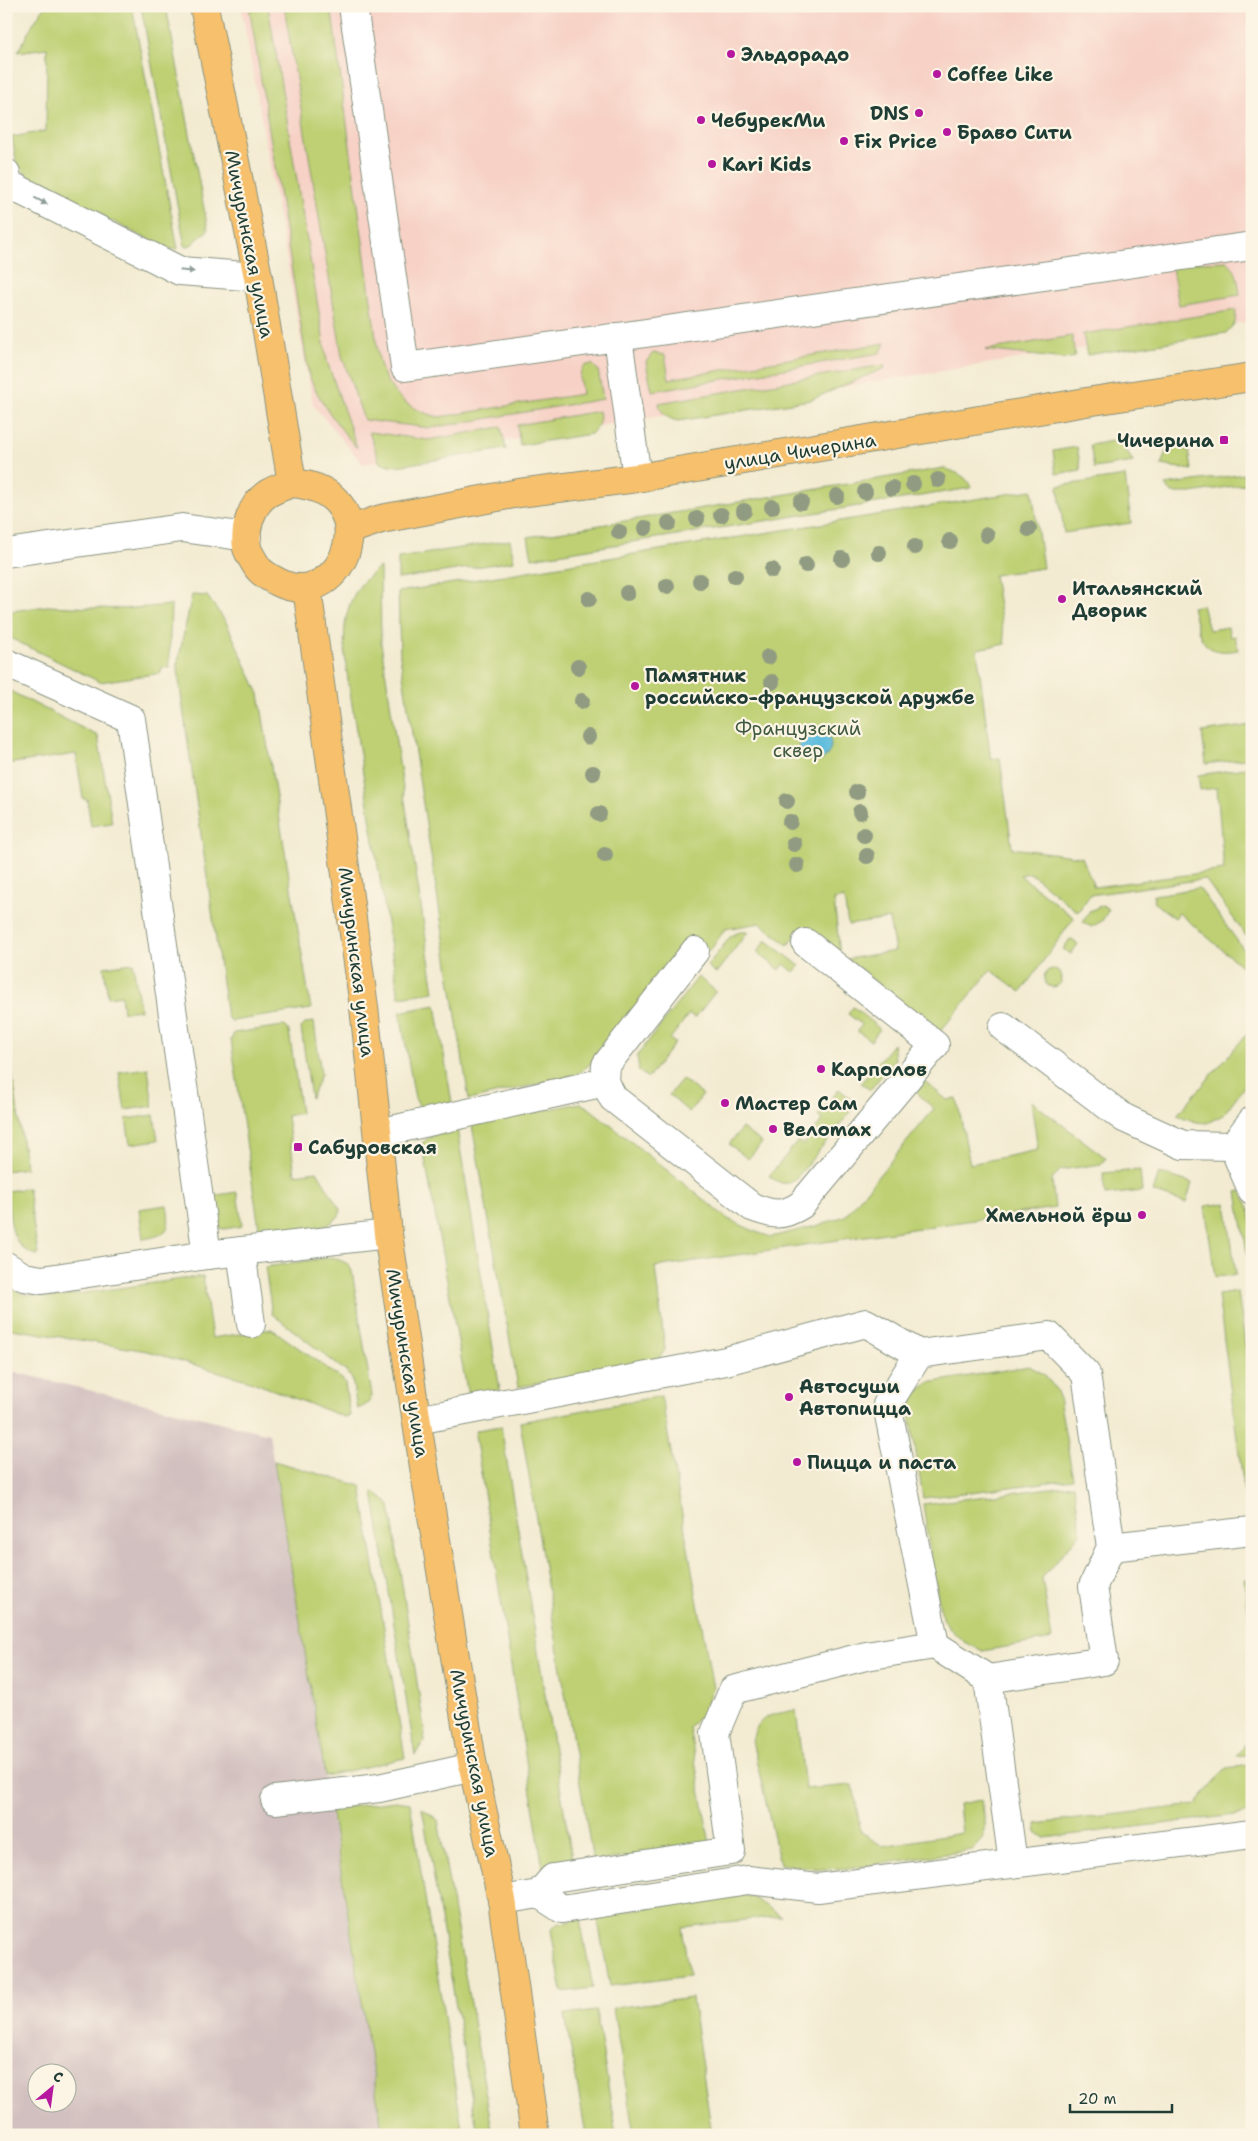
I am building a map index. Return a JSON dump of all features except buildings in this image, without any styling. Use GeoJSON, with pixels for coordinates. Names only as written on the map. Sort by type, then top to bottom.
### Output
{"type":"FeatureCollection","features":[{"type":"Feature","properties":{"kind":"main road","name":"Мичуринская улица"},"geometry":{"type":"LineString","coordinates":[[204,6],[258,277],[292,483]]}},
{"type":"Feature","properties":{"kind":"main road","name":"улица Чичерина"},"geometry":{"type":"LineString","coordinates":[[349,530],[381,519],[518,493],[637,478],[1086,402],[1252,377]]}},
{"type":"Feature","properties":{"kind":"main road"},"geometry":{"type":"LineString","coordinates":[[292,483],[317,487],[332,496],[342,509],[349,530],[349,542],[344,558],[335,572],[307,588],[289,588],[272,580],[257,568],[248,550],[246,537],[249,520],[256,504],[266,494],[292,483]]}},
{"type":"Feature","properties":{"kind":"main road","name":"Мичуринская улица"},"geometry":{"type":"LineString","coordinates":[[307,588],[362,997],[388,1234],[473,1767],[502,1900],[535,2135]]}},
{"type":"Feature","properties":{"kind":"street"},"geometry":{"type":"LineString","coordinates":[[353,6],[405,367],[1252,246]]}},
{"type":"Feature","properties":{"kind":"street"},"geometry":{"type":"LineString","coordinates":[[6,173],[8,184],[180,271],[258,277]]}},
{"type":"Feature","properties":{"kind":"street"},"geometry":{"type":"LineString","coordinates":[[618,336],[637,478]]}},
{"type":"Feature","properties":{"kind":"street"},"geometry":{"type":"LineString","coordinates":[[6,554],[182,528],[246,537]]}},
{"type":"Feature","properties":{"kind":"street"},"geometry":{"type":"LineString","coordinates":[[6,663],[131,720],[207,1255]]}},
{"type":"Feature","properties":{"kind":"street"},"geometry":{"type":"LineString","coordinates":[[695,951],[606,1064],[605,1082],[614,1098],[752,1207],[768,1213],[780,1214],[790,1212],[801,1205],[934,1045],[806,943]]}},
{"type":"Feature","properties":{"kind":"street"},"geometry":{"type":"LineString","coordinates":[[1003,1027],[1124,1118],[1183,1145],[1233,1146]]}},
{"type":"Feature","properties":{"kind":"street"},"geometry":{"type":"LineString","coordinates":[[378,1133],[605,1082]]}},
{"type":"Feature","properties":{"kind":"street"},"geometry":{"type":"LineString","coordinates":[[1233,1146],[1252,1122]]}},
{"type":"Feature","properties":{"kind":"street"},"geometry":{"type":"LineString","coordinates":[[1233,1146],[1252,1190]]}},
{"type":"Feature","properties":{"kind":"street"},"geometry":{"type":"LineString","coordinates":[[6,1266],[24,1277],[42,1280],[242,1250],[388,1234]]}},
{"type":"Feature","properties":{"kind":"street"},"geometry":{"type":"LineString","coordinates":[[242,1250],[251,1324]]}},
{"type":"Feature","properties":{"kind":"street"},"geometry":{"type":"LineString","coordinates":[[417,1420],[726,1361],[866,1323],[919,1354],[1049,1336],[1086,1374],[1111,1547],[1093,1586],[1104,1661],[988,1679],[935,1645],[866,1656],[732,1690],[715,1733],[732,1851],[553,1878],[539,1894],[502,1900]]}},
{"type":"Feature","properties":{"kind":"street"},"geometry":{"type":"LineString","coordinates":[[919,1354],[886,1405],[935,1645]]}},
{"type":"Feature","properties":{"kind":"street"},"geometry":{"type":"LineString","coordinates":[[1111,1547],[1252,1532]]}},
{"type":"Feature","properties":{"kind":"street"},"geometry":{"type":"LineString","coordinates":[[988,1679],[1013,1863]]}},
{"type":"Feature","properties":{"kind":"street"},"geometry":{"type":"LineString","coordinates":[[275,1800],[380,1788],[473,1767]]}},
{"type":"Feature","properties":{"kind":"street"},"geometry":{"type":"LineString","coordinates":[[539,1894],[562,1909],[748,1880],[818,1888],[1252,1834]]}},
{"type":"Feature","properties":{"kind":"shaded area"},"geometry":{"type":"Polygon","coordinates":[[[241,6],[1252,6],[1252,321],[363,464],[313,405],[241,6]]]}},
{"type":"Feature","properties":{"kind":"shaded area"},"geometry":{"type":"Polygon","coordinates":[[[6,1370],[269,1434],[383,2135],[6,2135],[6,1370]]]}},
{"type":"Feature","properties":{"kind":"green space"},"geometry":{"type":"Polygon","coordinates":[[[45,6],[132,6],[178,249],[169,249],[158,245],[31,179],[17,165],[12,137],[46,131],[47,48],[18,52],[45,6]]]}},
{"type":"Feature","properties":{"kind":"green space"},"geometry":{"type":"Polygon","coordinates":[[[141,6],[166,6],[208,230],[191,245],[185,247],[141,6]]]}},
{"type":"Feature","properties":{"kind":"green space"},"geometry":{"type":"Polygon","coordinates":[[[249,6],[268,6],[327,361],[357,448],[330,414],[309,376],[249,6]]]}},
{"type":"Feature","properties":{"kind":"green space"},"geometry":{"type":"Polygon","coordinates":[[[284,6],[331,6],[379,360],[387,381],[393,390],[400,398],[417,410],[439,417],[582,394],[580,380],[582,369],[584,366],[592,364],[598,370],[603,399],[430,428],[364,420],[342,356],[284,6]]]}},
{"type":"Feature","properties":{"kind":"green space"},"geometry":{"type":"Polygon","coordinates":[[[1227,261],[1235,272],[1240,295],[1179,305],[1171,263],[1227,261]]]}},
{"type":"Feature","properties":{"kind":"green space"},"geometry":{"type":"Polygon","coordinates":[[[1236,310],[1235,323],[1226,333],[1087,355],[1083,334],[1236,310]]]}},
{"type":"Feature","properties":{"kind":"green space"},"geometry":{"type":"Polygon","coordinates":[[[1072,336],[1075,357],[1065,359],[985,350],[1072,336]]]}},
{"type":"Feature","properties":{"kind":"green space"},"geometry":{"type":"Polygon","coordinates":[[[885,343],[880,353],[652,391],[646,362],[653,353],[665,355],[669,379],[885,343]]]}},
{"type":"Feature","properties":{"kind":"green space"},"geometry":{"type":"Polygon","coordinates":[[[884,365],[885,368],[810,400],[678,421],[665,415],[659,403],[884,365]]]}},
{"type":"Feature","properties":{"kind":"green space"},"geometry":{"type":"Polygon","coordinates":[[[599,411],[600,418],[598,424],[591,434],[520,445],[517,425],[599,411]]]}},
{"type":"Feature","properties":{"kind":"green space"},"geometry":{"type":"Polygon","coordinates":[[[501,427],[506,449],[396,466],[380,463],[369,432],[428,440],[501,427]]]}},
{"type":"Feature","properties":{"kind":"green space"},"geometry":{"type":"Polygon","coordinates":[[[1118,440],[1133,462],[1094,468],[1090,445],[1118,440]]]}},
{"type":"Feature","properties":{"kind":"green space"},"geometry":{"type":"Polygon","coordinates":[[[1168,446],[1189,450],[1192,470],[1161,465],[1168,446]]]}},
{"type":"Feature","properties":{"kind":"green space"},"geometry":{"type":"Polygon","coordinates":[[[1077,447],[1081,470],[1056,474],[1053,451],[1077,447]]]}},
{"type":"Feature","properties":{"kind":"green space"},"geometry":{"type":"Polygon","coordinates":[[[944,468],[964,477],[971,488],[532,558],[528,537],[944,468]]]}},
{"type":"Feature","properties":{"kind":"green space"},"geometry":{"type":"Polygon","coordinates":[[[1252,473],[1252,483],[1191,493],[1172,493],[1165,485],[1252,473]]]}},
{"type":"Feature","properties":{"kind":"green space"},"geometry":{"type":"Polygon","coordinates":[[[1125,476],[1131,523],[1064,533],[1058,486],[1125,476]]]}},
{"type":"Feature","properties":{"kind":"green space","name":"Французский сквер"},"geometry":{"type":"Polygon","coordinates":[[[1032,490],[1043,568],[994,575],[1005,644],[977,649],[990,754],[991,759],[1000,758],[1012,848],[1082,857],[1094,887],[1224,870],[1217,788],[1200,790],[1198,775],[1252,767],[1252,944],[1205,879],[1090,895],[1078,912],[1030,873],[1020,875],[1074,918],[1021,992],[991,970],[939,1033],[847,959],[895,951],[889,919],[848,925],[844,898],[834,900],[840,954],[805,926],[788,945],[760,923],[725,929],[710,951],[692,937],[598,1058],[576,1075],[469,1100],[400,656],[398,592],[1032,490]]]}},
{"type":"Feature","properties":{"kind":"green space"},"geometry":{"type":"Polygon","coordinates":[[[510,540],[514,561],[398,579],[398,558],[510,540]]]}},
{"type":"Feature","properties":{"kind":"green space"},"geometry":{"type":"Polygon","coordinates":[[[380,567],[381,643],[434,992],[399,997],[349,686],[344,636],[349,606],[356,592],[366,579],[380,567]]]}},
{"type":"Feature","properties":{"kind":"green space"},"geometry":{"type":"Polygon","coordinates":[[[192,595],[207,596],[226,622],[259,694],[311,1009],[232,1021],[227,1017],[177,666],[192,595]]]}},
{"type":"Feature","properties":{"kind":"green space"},"geometry":{"type":"Polygon","coordinates":[[[171,605],[169,667],[161,668],[161,673],[100,682],[8,637],[6,612],[46,606],[123,609],[171,605]]]}},
{"type":"Feature","properties":{"kind":"green space"},"geometry":{"type":"Polygon","coordinates":[[[1202,605],[1209,630],[1228,627],[1230,637],[1235,636],[1238,650],[1216,650],[1204,642],[1200,636],[1192,607],[1202,605]]]}},
{"type":"Feature","properties":{"kind":"green space"},"geometry":{"type":"Polygon","coordinates":[[[6,689],[98,736],[112,823],[91,826],[87,799],[83,799],[76,754],[6,764],[6,689]]]}},
{"type":"Feature","properties":{"kind":"green space"},"geometry":{"type":"Polygon","coordinates":[[[1252,725],[1252,758],[1206,764],[1202,732],[1252,725]]]}},
{"type":"Feature","properties":{"kind":"green space"},"geometry":{"type":"Polygon","coordinates":[[[1199,888],[1252,961],[1252,975],[1179,913],[1175,918],[1153,902],[1154,895],[1199,888]]]}},
{"type":"Feature","properties":{"kind":"green space"},"geometry":{"type":"Polygon","coordinates":[[[1102,905],[1109,909],[1102,921],[1091,927],[1083,922],[1090,911],[1102,905]]]}},
{"type":"Feature","properties":{"kind":"green space"},"geometry":{"type":"Polygon","coordinates":[[[739,932],[748,932],[716,973],[707,966],[731,936],[739,932]]]}},
{"type":"Feature","properties":{"kind":"green space"},"geometry":{"type":"Polygon","coordinates":[[[1070,939],[1078,944],[1071,954],[1063,949],[1070,939]]]}},
{"type":"Feature","properties":{"kind":"green space"},"geometry":{"type":"Polygon","coordinates":[[[766,940],[800,966],[794,972],[784,964],[780,970],[757,952],[766,940]]]}},
{"type":"Feature","properties":{"kind":"green space"},"geometry":{"type":"Polygon","coordinates":[[[133,963],[140,1010],[123,1012],[121,995],[108,997],[104,967],[133,963]]]}},
{"type":"Feature","properties":{"kind":"green space"},"geometry":{"type":"Polygon","coordinates":[[[1053,969],[1059,972],[1062,978],[1059,984],[1053,987],[1047,984],[1044,978],[1047,972],[1053,969]]]}},
{"type":"Feature","properties":{"kind":"green space"},"geometry":{"type":"Polygon","coordinates":[[[698,977],[716,991],[695,1018],[689,1014],[670,1039],[675,1043],[648,1078],[639,1071],[637,1056],[698,977]]]}},
{"type":"Feature","properties":{"kind":"green space"},"geometry":{"type":"Polygon","coordinates":[[[436,1005],[452,1103],[421,1108],[415,1099],[400,1012],[436,1005]]]}},
{"type":"Feature","properties":{"kind":"green space"},"geometry":{"type":"Polygon","coordinates":[[[853,1007],[880,1029],[871,1041],[857,1031],[862,1025],[848,1014],[853,1007]]]}},
{"type":"Feature","properties":{"kind":"green space"},"geometry":{"type":"Polygon","coordinates":[[[314,1022],[321,1074],[311,1098],[301,1028],[306,1023],[314,1022]]]}},
{"type":"Feature","properties":{"kind":"green space"},"geometry":{"type":"Polygon","coordinates":[[[283,1026],[289,1031],[301,1113],[287,1116],[295,1174],[317,1171],[341,1211],[338,1217],[327,1226],[260,1235],[231,1040],[234,1033],[283,1026]]]}},
{"type":"Feature","properties":{"kind":"green space"},"geometry":{"type":"Polygon","coordinates":[[[1252,1028],[1252,1076],[1223,1115],[1207,1123],[1196,1122],[1177,1115],[1252,1028]]]}},
{"type":"Feature","properties":{"kind":"green space"},"geometry":{"type":"Polygon","coordinates":[[[893,1044],[895,1059],[870,1090],[861,1083],[893,1044]]]}},
{"type":"Feature","properties":{"kind":"green space"},"geometry":{"type":"Polygon","coordinates":[[[9,1051],[26,1168],[6,1171],[6,1052],[9,1051]]]}},
{"type":"Feature","properties":{"kind":"green space"},"geometry":{"type":"Polygon","coordinates":[[[148,1068],[153,1106],[125,1110],[119,1072],[148,1068]]]}},
{"type":"Feature","properties":{"kind":"green space"},"geometry":{"type":"Polygon","coordinates":[[[682,1079],[703,1095],[689,1112],[669,1095],[682,1079]]]}},
{"type":"Feature","properties":{"kind":"green space"},"geometry":{"type":"Polygon","coordinates":[[[923,1080],[947,1100],[957,1099],[970,1164],[1038,1150],[1031,1101],[1106,1158],[1101,1164],[1060,1170],[1052,1180],[1055,1208],[655,1267],[665,1350],[656,1362],[518,1387],[472,1125],[580,1103],[589,1108],[728,1219],[771,1237],[816,1226],[845,1216],[934,1109],[914,1090],[923,1080]]]}},
{"type":"Feature","properties":{"kind":"green space"},"geometry":{"type":"Polygon","coordinates":[[[839,1089],[857,1104],[795,1180],[785,1183],[769,1176],[798,1141],[803,1145],[823,1120],[818,1116],[839,1089]]]}},
{"type":"Feature","properties":{"kind":"green space"},"geometry":{"type":"Polygon","coordinates":[[[154,1115],[158,1140],[130,1144],[126,1119],[154,1115]]]}},
{"type":"Feature","properties":{"kind":"green space"},"geometry":{"type":"Polygon","coordinates":[[[742,1128],[762,1143],[748,1159],[729,1144],[742,1128]]]}},
{"type":"Feature","properties":{"kind":"green space"},"geometry":{"type":"Polygon","coordinates":[[[457,1129],[500,1390],[468,1396],[422,1143],[434,1135],[457,1129]]]}},
{"type":"Feature","properties":{"kind":"green space"},"geometry":{"type":"Polygon","coordinates":[[[1140,1170],[1142,1191],[1105,1195],[1103,1173],[1140,1170]]]}},
{"type":"Feature","properties":{"kind":"green space"},"geometry":{"type":"Polygon","coordinates":[[[1159,1173],[1192,1183],[1186,1203],[1153,1192],[1159,1173]]]}},
{"type":"Feature","properties":{"kind":"green space"},"geometry":{"type":"Polygon","coordinates":[[[28,1188],[38,1255],[28,1252],[21,1246],[12,1230],[10,1220],[7,1191],[28,1188]]]}},
{"type":"Feature","properties":{"kind":"green space"},"geometry":{"type":"Polygon","coordinates":[[[1241,1191],[1246,1200],[1251,1219],[1252,1270],[1250,1271],[1237,1192],[1241,1191]]]}},
{"type":"Feature","properties":{"kind":"green space"},"geometry":{"type":"Polygon","coordinates":[[[237,1192],[242,1226],[224,1229],[216,1227],[211,1199],[218,1195],[237,1192]]]}},
{"type":"Feature","properties":{"kind":"green space"},"geometry":{"type":"Polygon","coordinates":[[[1226,1203],[1236,1275],[1215,1277],[1205,1206],[1226,1203]]]}},
{"type":"Feature","properties":{"kind":"green space"},"geometry":{"type":"Polygon","coordinates":[[[167,1205],[169,1220],[166,1230],[158,1235],[143,1239],[139,1209],[167,1205]]]}},
{"type":"Feature","properties":{"kind":"green space"},"geometry":{"type":"Polygon","coordinates":[[[333,1257],[348,1264],[352,1271],[372,1396],[370,1401],[357,1409],[352,1379],[348,1373],[272,1314],[265,1267],[333,1257]]]}},
{"type":"Feature","properties":{"kind":"green space"},"geometry":{"type":"Polygon","coordinates":[[[203,1276],[212,1338],[272,1329],[342,1379],[345,1384],[350,1416],[344,1417],[247,1380],[147,1351],[6,1328],[6,1286],[24,1294],[50,1298],[203,1276]]]}},
{"type":"Feature","properties":{"kind":"green space"},"geometry":{"type":"Polygon","coordinates":[[[1238,1292],[1252,1397],[1252,1512],[1247,1513],[1218,1295],[1238,1292]]]}},
{"type":"Feature","properties":{"kind":"green space"},"geometry":{"type":"Polygon","coordinates":[[[1029,1366],[1044,1374],[1058,1392],[1073,1479],[923,1498],[909,1408],[915,1394],[928,1383],[1029,1366]]]}},
{"type":"Feature","properties":{"kind":"green space"},"geometry":{"type":"Polygon","coordinates":[[[661,1396],[713,1688],[704,1712],[689,1727],[710,1844],[593,1862],[520,1422],[661,1396]]]}},
{"type":"Feature","properties":{"kind":"green space"},"geometry":{"type":"Polygon","coordinates":[[[501,1426],[573,1865],[543,1869],[475,1435],[477,1430],[501,1426]]]}},
{"type":"Feature","properties":{"kind":"green space"},"geometry":{"type":"Polygon","coordinates":[[[274,1461],[361,1486],[405,1758],[325,1776],[274,1461]]]}},
{"type":"Feature","properties":{"kind":"green space"},"geometry":{"type":"Polygon","coordinates":[[[1074,1485],[1081,1532],[1042,1578],[1052,1639],[983,1651],[964,1642],[944,1620],[940,1608],[923,1504],[1074,1485]]]}},
{"type":"Feature","properties":{"kind":"green space"},"geometry":{"type":"Polygon","coordinates":[[[373,1492],[382,1497],[390,1506],[425,1734],[424,1741],[415,1755],[373,1492]]]}},
{"type":"Feature","properties":{"kind":"green space"},"geometry":{"type":"Polygon","coordinates":[[[1252,1578],[1252,1639],[1244,1579],[1252,1578]]]}},
{"type":"Feature","properties":{"kind":"green space"},"geometry":{"type":"Polygon","coordinates":[[[796,1710],[805,1789],[853,1785],[861,1833],[883,1846],[962,1833],[959,1804],[981,1800],[985,1828],[978,1844],[972,1850],[853,1868],[823,1869],[780,1864],[752,1741],[758,1725],[767,1717],[796,1710]]]}},
{"type":"Feature","properties":{"kind":"green space"},"geometry":{"type":"Polygon","coordinates":[[[1252,1736],[1252,1754],[1236,1756],[1252,1736]]]}},
{"type":"Feature","properties":{"kind":"green space"},"geometry":{"type":"Polygon","coordinates":[[[1252,1765],[1252,1813],[1044,1838],[1037,1833],[1036,1824],[1195,1805],[1226,1768],[1252,1765]]]}},
{"type":"Feature","properties":{"kind":"green space"},"geometry":{"type":"Polygon","coordinates":[[[396,1801],[410,1803],[463,2135],[383,2135],[331,1809],[396,1801]]]}},
{"type":"Feature","properties":{"kind":"green space"},"geometry":{"type":"Polygon","coordinates":[[[422,1808],[438,1820],[493,2135],[478,2135],[422,1808]]]}},
{"type":"Feature","properties":{"kind":"green space"},"geometry":{"type":"Polygon","coordinates":[[[735,1892],[754,1898],[781,1916],[682,1927],[689,1976],[610,1986],[597,1916],[735,1892]]]}},
{"type":"Feature","properties":{"kind":"green space"},"geometry":{"type":"Polygon","coordinates":[[[580,1919],[593,1988],[562,1992],[551,1930],[557,1924],[580,1919]]]}},
{"type":"Feature","properties":{"kind":"green space"},"geometry":{"type":"Polygon","coordinates":[[[692,1998],[712,2135],[634,2135],[613,2008],[692,1998]]]}},
{"type":"Feature","properties":{"kind":"green space"},"geometry":{"type":"Polygon","coordinates":[[[596,2011],[616,2135],[586,2135],[565,2015],[596,2011]]]}},
{"type":"Feature","properties":{"kind":"water"},"geometry":{"type":"Polygon","coordinates":[[[815,729],[821,730],[826,734],[830,739],[830,751],[826,756],[821,760],[815,761],[809,760],[804,756],[800,751],[799,745],[800,739],[804,734],[809,730],[815,729]]]}},
{"type":"Feature","properties":{"kind":"place","name":"Эльдорадо"},"geometry":{"type":"Point","coordinates":[731,54]}},
{"type":"Feature","properties":{"kind":"place","name":"Coffee Like"},"geometry":{"type":"Point","coordinates":[937,74]}},
{"type":"Feature","properties":{"kind":"place","name":"DNS"},"geometry":{"type":"Point","coordinates":[919,113]}},
{"type":"Feature","properties":{"kind":"place","name":"ЧебурекМи"},"geometry":{"type":"Point","coordinates":[701,120]}},
{"type":"Feature","properties":{"kind":"place","name":"Браво Сити"},"geometry":{"type":"Point","coordinates":[947,132]}},
{"type":"Feature","properties":{"kind":"place","name":"Fix Price"},"geometry":{"type":"Point","coordinates":[844,141]}},
{"type":"Feature","properties":{"kind":"place","name":"Kari Kids"},"geometry":{"type":"Point","coordinates":[712,164]}},
{"type":"Feature","properties":{"kind":"place","name":"Чичерина"},"geometry":{"type":"Point","coordinates":[1224,440]}},
{"type":"Feature","properties":{"kind":"place","name":"Итальянский Дворик"},"geometry":{"type":"Point","coordinates":[1062,599]}},
{"type":"Feature","properties":{"kind":"place","name":"Памятник российско-французской дружбе"},"geometry":{"type":"Point","coordinates":[635,686]}},
{"type":"Feature","properties":{"kind":"place","name":"Карполов"},"geometry":{"type":"Point","coordinates":[821,1069]}},
{"type":"Feature","properties":{"kind":"place","name":"Мастер Сам"},"geometry":{"type":"Point","coordinates":[725,1103]}},
{"type":"Feature","properties":{"kind":"place","name":"Велоmax"},"geometry":{"type":"Point","coordinates":[773,1129]}},
{"type":"Feature","properties":{"kind":"place","name":"Сабуровская"},"geometry":{"type":"Point","coordinates":[298,1147]}},
{"type":"Feature","properties":{"kind":"place","name":"Хмельной ёрш"},"geometry":{"type":"Point","coordinates":[1142,1215]}},
{"type":"Feature","properties":{"kind":"place","name":"Автосуши Автопицца"},"geometry":{"type":"Point","coordinates":[789,1397]}},
{"type":"Feature","properties":{"kind":"place","name":"Пицца и паста"},"geometry":{"type":"Point","coordinates":[797,1462]}}]}
